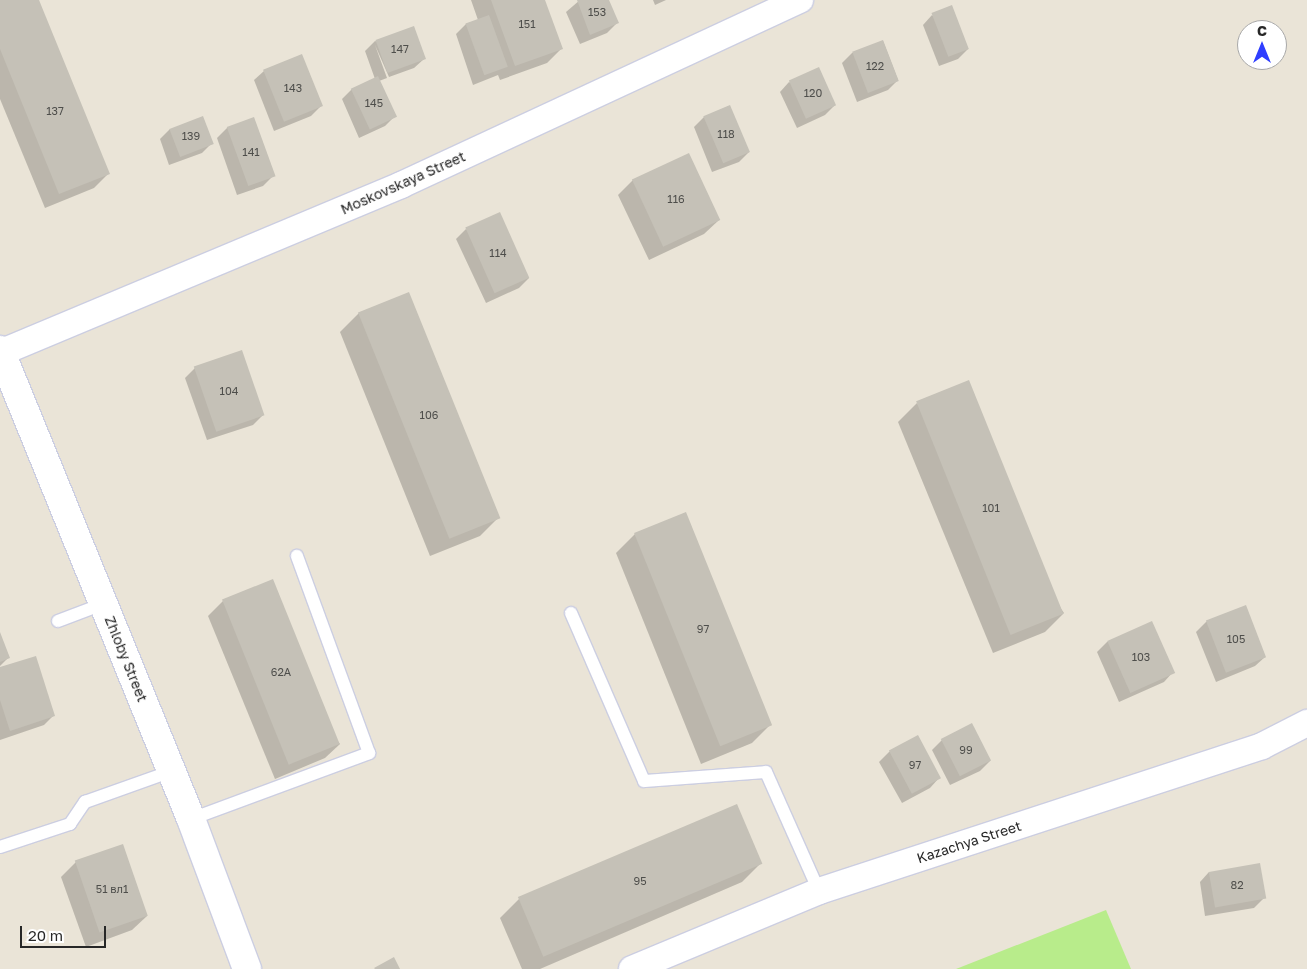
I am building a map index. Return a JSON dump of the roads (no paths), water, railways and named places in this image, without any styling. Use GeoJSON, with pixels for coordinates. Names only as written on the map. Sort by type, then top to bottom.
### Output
{"type":"FeatureCollection","features":[{"type":"Feature","properties":{"kind":"street","name":"Moskovskaya Street"},"geometry":{"type":"LineString","coordinates":[[0,352],[401,185],[800,0]]}},
{"type":"Feature","properties":{"kind":"street","name":"Zhloby Street"},"geometry":{"type":"LineString","coordinates":[[0,352],[172,771],[247,969]]}},
{"type":"Feature","properties":{"kind":"street","name":"Kazachya Street"},"geometry":{"type":"LineString","coordinates":[[632,969],[819,891],[1262,746],[1307,723]]}},
{"type":"Feature","properties":{"kind":"lane"},"geometry":{"type":"LineString","coordinates":[[191,819],[369,753],[297,556]]}},
{"type":"Feature","properties":{"kind":"lane"},"geometry":{"type":"LineString","coordinates":[[58,621],[103,604]]}},
{"type":"Feature","properties":{"kind":"lane"},"geometry":{"type":"LineString","coordinates":[[571,614],[644,781],[766,772],[819,891]]}},
{"type":"Feature","properties":{"kind":"lane"},"geometry":{"type":"LineString","coordinates":[[0,847],[70,824],[85,802],[172,771]]}}]}
